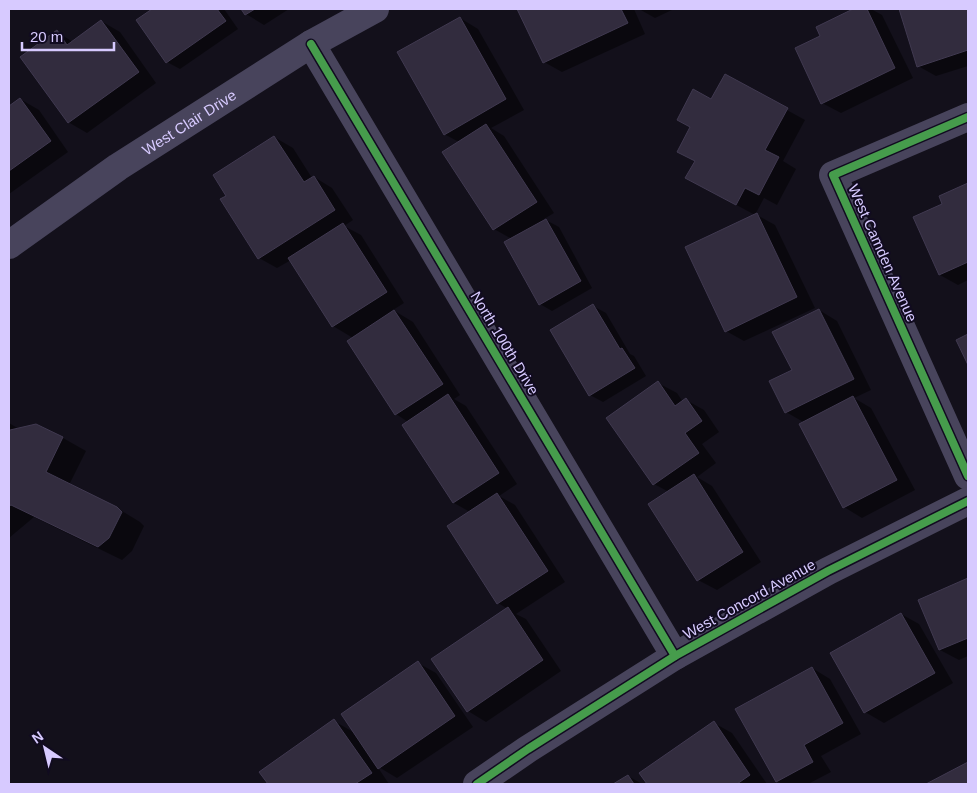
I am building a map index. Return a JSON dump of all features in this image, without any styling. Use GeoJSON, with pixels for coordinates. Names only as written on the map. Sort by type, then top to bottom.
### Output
{"type":"FeatureCollection","features":[{"type":"Feature","properties":{"kind":"street","name":"West Clair Drive"},"geometry":{"type":"LineString","coordinates":[[9,245],[118,168],[311,44],[375,9]]}},
{"type":"Feature","properties":{"kind":"street","name":"North 100th Drive"},"geometry":{"type":"LineString","coordinates":[[311,44],[675,656]]}},
{"type":"Feature","properties":{"kind":"street","name":"West Camden Avenue"},"geometry":{"type":"LineString","coordinates":[[968,117],[832,175],[968,476]]}},
{"type":"Feature","properties":{"kind":"street","name":"West Concord Avenue"},"geometry":{"type":"LineString","coordinates":[[476,784],[675,656],[828,571],[968,502]]}},
{"type":"Feature","properties":{"kind":"building"},"geometry":{"type":"Polygon","coordinates":[[[152,9],[217,9],[226,21],[166,63],[136,20],[152,9]]]}},
{"type":"Feature","properties":{"kind":"building"},"geometry":{"type":"Polygon","coordinates":[[[241,9],[255,9],[245,15],[241,9]]]}},
{"type":"Feature","properties":{"kind":"building"},"geometry":{"type":"Polygon","coordinates":[[[517,9],[621,9],[628,23],[543,63],[517,9]]]}},
{"type":"Feature","properties":{"kind":"building"},"geometry":{"type":"Polygon","coordinates":[[[853,9],[867,9],[895,68],[821,104],[795,48],[820,36],[816,27],[853,9]]]}},
{"type":"Feature","properties":{"kind":"building"},"geometry":{"type":"Polygon","coordinates":[[[899,9],[968,9],[968,50],[917,67],[899,9]]]}},
{"type":"Feature","properties":{"kind":"building"},"geometry":{"type":"Polygon","coordinates":[[[460,17],[506,99],[444,135],[397,52],[460,17]]]}},
{"type":"Feature","properties":{"kind":"building"},"geometry":{"type":"Polygon","coordinates":[[[101,20],[139,72],[68,123],[20,57],[57,30],[67,45],[101,20]]]}},
{"type":"Feature","properties":{"kind":"building"},"geometry":{"type":"Polygon","coordinates":[[[725,74],[788,108],[765,150],[779,157],[759,195],[745,188],[736,205],[685,178],[695,161],[677,152],[690,127],[677,120],[693,89],[711,99],[725,74]]]}},
{"type":"Feature","properties":{"kind":"building"},"geometry":{"type":"Polygon","coordinates":[[[20,98],[51,141],[9,171],[9,106],[20,98]]]}},
{"type":"Feature","properties":{"kind":"building"},"geometry":{"type":"Polygon","coordinates":[[[486,124],[537,202],[493,230],[442,152],[486,124]]]}},
{"type":"Feature","properties":{"kind":"building"},"geometry":{"type":"Polygon","coordinates":[[[274,136],[304,182],[314,176],[335,210],[258,259],[220,199],[226,196],[213,175],[274,136]]]}},
{"type":"Feature","properties":{"kind":"building"},"geometry":{"type":"Polygon","coordinates":[[[968,183],[968,262],[939,275],[913,217],[942,204],[939,196],[968,183]]]}},
{"type":"Feature","properties":{"kind":"building"},"geometry":{"type":"Polygon","coordinates":[[[757,213],[797,297],[725,332],[685,247],[757,213]]]}},
{"type":"Feature","properties":{"kind":"building"},"geometry":{"type":"Polygon","coordinates":[[[546,219],[581,281],[539,305],[504,242],[546,219]]]}},
{"type":"Feature","properties":{"kind":"building"},"geometry":{"type":"Polygon","coordinates":[[[343,223],[387,292],[332,327],[288,258],[343,223]]]}},
{"type":"Feature","properties":{"kind":"building"},"geometry":{"type":"Polygon","coordinates":[[[593,304],[620,349],[622,348],[635,368],[589,396],[550,330],[593,304]]]}},
{"type":"Feature","properties":{"kind":"building"},"geometry":{"type":"Polygon","coordinates":[[[819,309],[854,379],[785,413],[769,381],[792,370],[772,332],[819,309]]]}},
{"type":"Feature","properties":{"kind":"building"},"geometry":{"type":"Polygon","coordinates":[[[394,310],[443,384],[395,415],[347,341],[394,310]]]}},
{"type":"Feature","properties":{"kind":"building"},"geometry":{"type":"Polygon","coordinates":[[[968,334],[968,365],[956,340],[968,334]]]}},
{"type":"Feature","properties":{"kind":"building"},"geometry":{"type":"Polygon","coordinates":[[[658,381],[675,406],[686,398],[702,421],[685,433],[699,453],[653,485],[606,418],[658,381]]]}},
{"type":"Feature","properties":{"kind":"building"},"geometry":{"type":"Polygon","coordinates":[[[448,394],[499,473],[453,503],[402,425],[448,394]]]}},
{"type":"Feature","properties":{"kind":"building"},"geometry":{"type":"Polygon","coordinates":[[[853,396],[897,480],[843,508],[799,424],[853,396]]]}},
{"type":"Feature","properties":{"kind":"building"},"geometry":{"type":"Polygon","coordinates":[[[36,424],[63,437],[46,472],[117,507],[122,512],[109,538],[98,547],[11,505],[9,506],[9,429],[36,424]]]}},
{"type":"Feature","properties":{"kind":"building"},"geometry":{"type":"Polygon","coordinates":[[[694,474],[743,552],[697,581],[648,504],[694,474]]]}},
{"type":"Feature","properties":{"kind":"building"},"geometry":{"type":"Polygon","coordinates":[[[497,493],[548,571],[497,604],[447,526],[497,493]]]}},
{"type":"Feature","properties":{"kind":"building"},"geometry":{"type":"Polygon","coordinates":[[[968,578],[968,638],[939,650],[918,600],[968,578]]]}},
{"type":"Feature","properties":{"kind":"building"},"geometry":{"type":"Polygon","coordinates":[[[508,607],[543,660],[467,712],[431,659],[508,607]]]}},
{"type":"Feature","properties":{"kind":"building"},"geometry":{"type":"Polygon","coordinates":[[[901,613],[935,673],[864,713],[830,653],[901,613]]]}},
{"type":"Feature","properties":{"kind":"building"},"geometry":{"type":"Polygon","coordinates":[[[418,661],[455,716],[378,769],[341,714],[418,661]]]}},
{"type":"Feature","properties":{"kind":"building"},"geometry":{"type":"Polygon","coordinates":[[[812,667],[843,723],[804,745],[813,762],[776,782],[735,709],[812,667]]]}},
{"type":"Feature","properties":{"kind":"building"},"geometry":{"type":"Polygon","coordinates":[[[334,719],[372,773],[355,784],[268,784],[259,772],[334,719]]]}},
{"type":"Feature","properties":{"kind":"building"},"geometry":{"type":"Polygon","coordinates":[[[714,721],[750,775],[737,784],[647,784],[639,773],[714,721]]]}},
{"type":"Feature","properties":{"kind":"building"},"geometry":{"type":"Polygon","coordinates":[[[968,762],[968,784],[926,784],[968,762]]]}},
{"type":"Feature","properties":{"kind":"building"},"geometry":{"type":"Polygon","coordinates":[[[628,775],[634,784],[613,784],[628,775]]]}},
{"type":"Feature","properties":{"kind":"cycle path"},"geometry":{"type":"LineString","coordinates":[[311,44],[675,656]]}},
{"type":"Feature","properties":{"kind":"cycle path"},"geometry":{"type":"LineString","coordinates":[[968,117],[833,175],[968,476]]}},
{"type":"Feature","properties":{"kind":"cycle path"},"geometry":{"type":"LineString","coordinates":[[477,784],[528,749],[675,656],[828,571],[968,501]]}}]}
